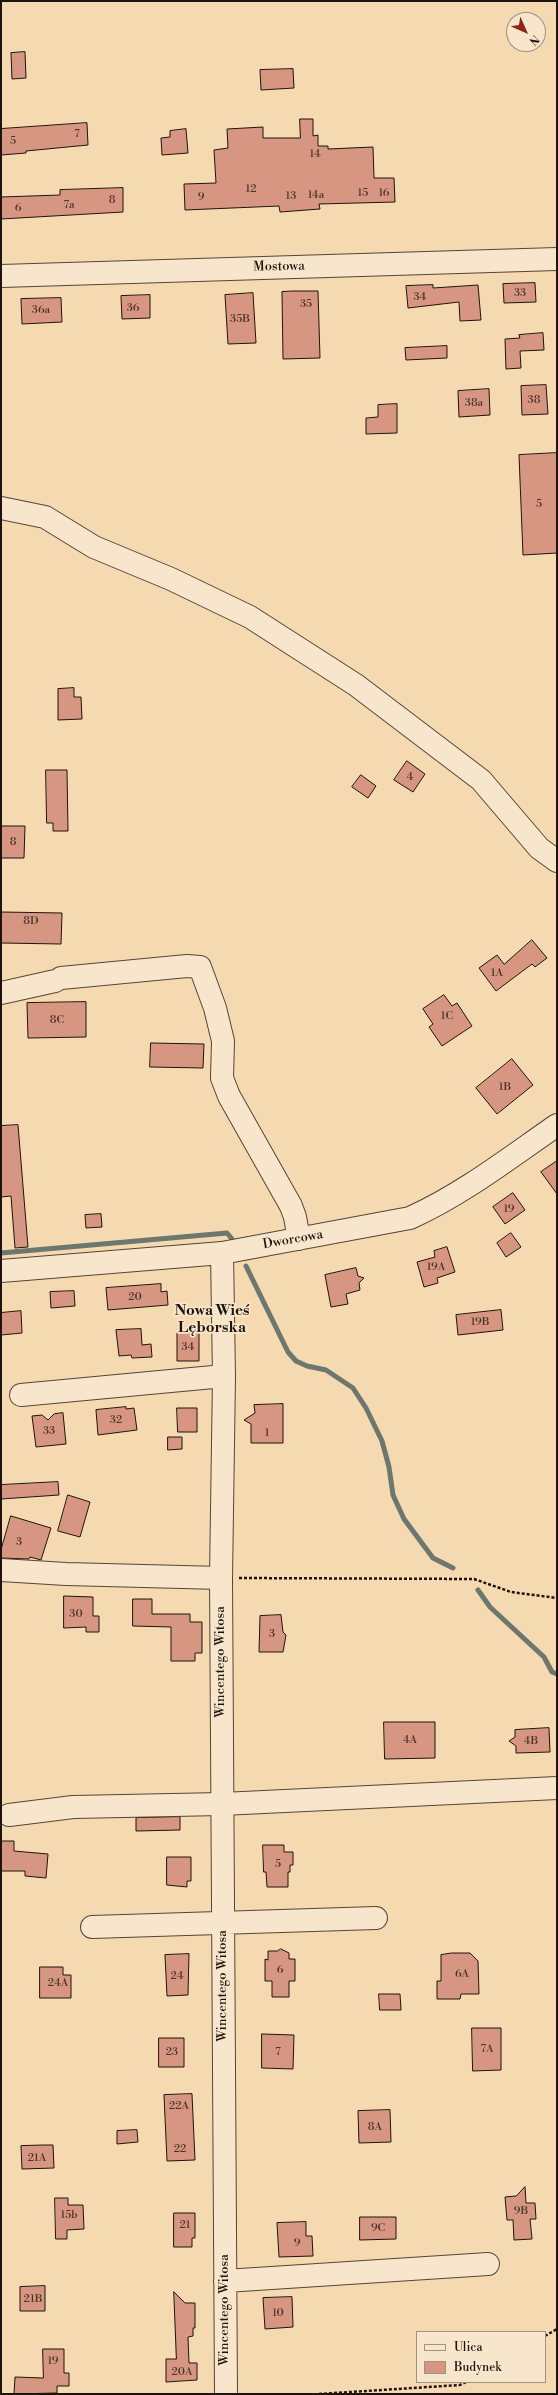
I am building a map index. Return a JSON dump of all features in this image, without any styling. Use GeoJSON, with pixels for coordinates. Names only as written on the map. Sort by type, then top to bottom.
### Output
{"type":"FeatureCollection","features":[{"type":"Feature","properties":{"kind":"street","name":"Mostowa"},"geometry":{"type":"LineString","coordinates":[[1,276],[557,259]]}},
{"type":"Feature","properties":{"kind":"street"},"geometry":{"type":"LineString","coordinates":[[1,508],[45,517],[94,547],[172,579],[250,617],[356,685],[481,780],[539,848],[557,861]]}},
{"type":"Feature","properties":{"kind":"street"},"geometry":{"type":"LineString","coordinates":[[1,992],[58,979],[187,966],[200,967],[215,1008],[223,1041],[222,1078],[229,1096],[291,1206],[296,1217],[299,1239]]}},
{"type":"Feature","properties":{"kind":"street","name":"Dworcowa"},"geometry":{"type":"LineString","coordinates":[[1,1271],[222,1253],[410,1218],[466,1189],[557,1125]]}},
{"type":"Feature","properties":{"kind":"street","name":"Wincentego Witosa"},"geometry":{"type":"LineString","coordinates":[[222,1253],[224,1376],[221,1578],[226,2394]]}},
{"type":"Feature","properties":{"kind":"street"},"geometry":{"type":"LineString","coordinates":[[21,1395],[224,1376]]}},
{"type":"Feature","properties":{"kind":"street"},"geometry":{"type":"LineString","coordinates":[[1,1570],[66,1574],[221,1578]]}},
{"type":"Feature","properties":{"kind":"street"},"geometry":{"type":"LineString","coordinates":[[10,1815],[73,1807],[222,1804],[557,1788]]}},
{"type":"Feature","properties":{"kind":"street"},"geometry":{"type":"LineString","coordinates":[[92,1927],[376,1918]]}},
{"type":"Feature","properties":{"kind":"street"},"geometry":{"type":"LineString","coordinates":[[225,2281],[488,2264]]}},
{"type":"Feature","properties":{"kind":"path"},"geometry":{"type":"LineString","coordinates":[[221,1578],[474,1579],[511,1592],[557,1598]]}},
{"type":"Feature","properties":{"kind":"path"},"geometry":{"type":"LineString","coordinates":[[546,2335],[557,2329]]}},
{"type":"Feature","properties":{"kind":"path"},"geometry":{"type":"LineString","coordinates":[[319,2394],[460,2385],[464,2383]]}},
{"type":"Feature","properties":{"kind":"building"},"geometry":{"type":"Polygon","coordinates":[[[25,52],[26,78],[12,79],[11,53],[25,52]]]}},
{"type":"Feature","properties":{"kind":"building"},"geometry":{"type":"Polygon","coordinates":[[[293,69],[294,88],[261,90],[260,70],[293,69]]]}},
{"type":"Feature","properties":{"kind":"building"},"geometry":{"type":"Polygon","coordinates":[[[300,119],[313,119],[313,136],[318,135],[318,146],[328,146],[328,149],[373,147],[374,178],[394,178],[395,202],[319,204],[320,209],[280,212],[279,206],[185,210],[184,184],[216,183],[214,150],[228,148],[227,129],[263,127],[263,138],[300,138],[300,119]]]}},
{"type":"Feature","properties":{"kind":"building"},"geometry":{"type":"Polygon","coordinates":[[[87,123],[88,145],[1,155],[1,129],[87,123]]]}},
{"type":"Feature","properties":{"kind":"building"},"geometry":{"type":"Polygon","coordinates":[[[186,129],[188,153],[162,155],[161,138],[170,137],[170,131],[186,129]]]}},
{"type":"Feature","properties":{"kind":"building"},"geometry":{"type":"Polygon","coordinates":[[[123,188],[123,212],[1,219],[1,197],[60,195],[60,190],[123,188]]]}},
{"type":"Feature","properties":{"kind":"building"},"geometry":{"type":"Polygon","coordinates":[[[535,283],[536,302],[504,303],[503,284],[535,283]]]}},
{"type":"Feature","properties":{"kind":"building"},"geometry":{"type":"Polygon","coordinates":[[[433,285],[433,288],[478,285],[481,320],[460,321],[459,302],[408,308],[406,286],[433,285]]]}},
{"type":"Feature","properties":{"kind":"building"},"geometry":{"type":"Polygon","coordinates":[[[318,291],[320,358],[283,359],[282,292],[318,291]]]}},
{"type":"Feature","properties":{"kind":"building"},"geometry":{"type":"Polygon","coordinates":[[[253,293],[256,343],[228,344],[225,295],[253,293]]]}},
{"type":"Feature","properties":{"kind":"building"},"geometry":{"type":"Polygon","coordinates":[[[150,295],[150,318],[122,319],[121,296],[150,295]]]}},
{"type":"Feature","properties":{"kind":"building"},"geometry":{"type":"Polygon","coordinates":[[[61,298],[62,322],[22,324],[21,299],[61,298]]]}},
{"type":"Feature","properties":{"kind":"building"},"geometry":{"type":"Polygon","coordinates":[[[543,333],[544,350],[520,351],[521,368],[506,369],[505,339],[520,338],[519,335],[543,333]]]}},
{"type":"Feature","properties":{"kind":"building"},"geometry":{"type":"Polygon","coordinates":[[[447,346],[447,358],[406,360],[405,348],[447,346]]]}},
{"type":"Feature","properties":{"kind":"building"},"geometry":{"type":"Polygon","coordinates":[[[546,385],[548,414],[522,415],[521,386],[546,385]]]}},
{"type":"Feature","properties":{"kind":"building"},"geometry":{"type":"Polygon","coordinates":[[[489,389],[490,415],[459,417],[458,391],[489,389]]]}},
{"type":"Feature","properties":{"kind":"building"},"geometry":{"type":"Polygon","coordinates":[[[397,404],[397,433],[366,434],[366,418],[378,417],[378,405],[397,404]]]}},
{"type":"Feature","properties":{"kind":"building"},"geometry":{"type":"Polygon","coordinates":[[[557,453],[557,553],[523,555],[519,455],[557,453]]]}},
{"type":"Feature","properties":{"kind":"building"},"geometry":{"type":"Polygon","coordinates":[[[74,688],[74,697],[81,697],[82,719],[58,720],[58,689],[74,688]]]}},
{"type":"Feature","properties":{"kind":"building"},"geometry":{"type":"Polygon","coordinates":[[[407,761],[425,774],[413,792],[394,780],[407,761]]]}},
{"type":"Feature","properties":{"kind":"building"},"geometry":{"type":"Polygon","coordinates":[[[46,770],[67,770],[68,831],[53,831],[53,823],[47,823],[46,770]]]}},
{"type":"Feature","properties":{"kind":"building"},"geometry":{"type":"Polygon","coordinates":[[[361,775],[376,786],[368,798],[352,787],[361,775]]]}},
{"type":"Feature","properties":{"kind":"building"},"geometry":{"type":"Polygon","coordinates":[[[1,826],[25,826],[24,858],[1,858],[1,826]]]}},
{"type":"Feature","properties":{"kind":"building"},"geometry":{"type":"Polygon","coordinates":[[[1,912],[62,913],[61,944],[1,943],[1,912]]]}},
{"type":"Feature","properties":{"kind":"building"},"geometry":{"type":"Polygon","coordinates":[[[532,940],[547,958],[535,967],[532,964],[496,991],[479,968],[497,955],[504,964],[532,940]]]}},
{"type":"Feature","properties":{"kind":"building"},"geometry":{"type":"Polygon","coordinates":[[[444,995],[452,1006],[457,1003],[472,1026],[442,1046],[429,1027],[433,1024],[423,1009],[444,995]]]}},
{"type":"Feature","properties":{"kind":"building"},"geometry":{"type":"Polygon","coordinates":[[[86,1002],[86,1037],[28,1038],[27,1003],[86,1002]]]}},
{"type":"Feature","properties":{"kind":"building"},"geometry":{"type":"Polygon","coordinates":[[[151,1043],[204,1044],[203,1068],[150,1067],[151,1043]]]}},
{"type":"Feature","properties":{"kind":"building"},"geometry":{"type":"Polygon","coordinates":[[[512,1059],[533,1085],[497,1114],[476,1088],[512,1059]]]}},
{"type":"Feature","properties":{"kind":"building"},"geometry":{"type":"Polygon","coordinates":[[[18,1125],[28,1247],[15,1248],[11,1196],[1,1197],[1,1126],[18,1125]]]}},
{"type":"Feature","properties":{"kind":"building"},"geometry":{"type":"Polygon","coordinates":[[[557,1161],[557,1194],[541,1172],[557,1161]]]}},
{"type":"Feature","properties":{"kind":"building"},"geometry":{"type":"Polygon","coordinates":[[[513,1193],[525,1210],[505,1224],[493,1207],[513,1193]]]}},
{"type":"Feature","properties":{"kind":"building"},"geometry":{"type":"Polygon","coordinates":[[[101,1214],[102,1227],[86,1228],[85,1215],[101,1214]]]}},
{"type":"Feature","properties":{"kind":"building"},"geometry":{"type":"Polygon","coordinates":[[[511,1233],[521,1247],[506,1257],[497,1243],[511,1233]]]}},
{"type":"Feature","properties":{"kind":"building"},"geometry":{"type":"Polygon","coordinates":[[[447,1247],[455,1272],[437,1278],[438,1283],[424,1287],[417,1262],[435,1257],[434,1251],[447,1247]]]}},
{"type":"Feature","properties":{"kind":"building"},"geometry":{"type":"Polygon","coordinates":[[[356,1268],[358,1276],[364,1278],[359,1283],[360,1290],[346,1294],[348,1304],[331,1307],[325,1275],[356,1268]]]}},
{"type":"Feature","properties":{"kind":"building"},"geometry":{"type":"Polygon","coordinates":[[[161,1284],[161,1292],[167,1291],[168,1305],[108,1310],[106,1288],[161,1284]]]}},
{"type":"Feature","properties":{"kind":"building"},"geometry":{"type":"Polygon","coordinates":[[[74,1291],[75,1306],[51,1308],[50,1292],[74,1291]]]}},
{"type":"Feature","properties":{"kind":"building"},"geometry":{"type":"Polygon","coordinates":[[[501,1310],[503,1330],[458,1335],[456,1315],[501,1310]]]}},
{"type":"Feature","properties":{"kind":"building"},"geometry":{"type":"Polygon","coordinates":[[[21,1311],[22,1333],[1,1335],[1,1313],[21,1311]]]}},
{"type":"Feature","properties":{"kind":"building"},"geometry":{"type":"Polygon","coordinates":[[[141,1329],[142,1345],[151,1344],[152,1357],[132,1358],[131,1355],[119,1356],[116,1330],[141,1329]]]}},
{"type":"Feature","properties":{"kind":"building"},"geometry":{"type":"Polygon","coordinates":[[[199,1332],[199,1361],[177,1361],[177,1333],[199,1332]]]}},
{"type":"Feature","properties":{"kind":"building"},"geometry":{"type":"Polygon","coordinates":[[[283,1404],[283,1443],[251,1443],[251,1424],[244,1420],[255,1413],[254,1405],[283,1404]]]}},
{"type":"Feature","properties":{"kind":"building"},"geometry":{"type":"Polygon","coordinates":[[[126,1407],[126,1409],[134,1408],[137,1430],[98,1435],[96,1410],[126,1407]]]}},
{"type":"Feature","properties":{"kind":"building"},"geometry":{"type":"Polygon","coordinates":[[[177,1408],[197,1408],[197,1432],[178,1432],[177,1408]]]}},
{"type":"Feature","properties":{"kind":"building"},"geometry":{"type":"Polygon","coordinates":[[[63,1413],[66,1444],[36,1447],[32,1416],[42,1415],[48,1420],[54,1414],[63,1413]]]}},
{"type":"Feature","properties":{"kind":"building"},"geometry":{"type":"Polygon","coordinates":[[[168,1437],[182,1437],[182,1449],[168,1450],[168,1437]]]}},
{"type":"Feature","properties":{"kind":"building"},"geometry":{"type":"Polygon","coordinates":[[[58,1482],[59,1495],[1,1499],[1,1485],[58,1482]]]}},
{"type":"Feature","properties":{"kind":"building"},"geometry":{"type":"Polygon","coordinates":[[[68,1495],[90,1502],[80,1537],[58,1531],[68,1495]]]}},
{"type":"Feature","properties":{"kind":"building"},"geometry":{"type":"Polygon","coordinates":[[[11,1516],[51,1528],[41,1560],[30,1557],[29,1559],[1,1558],[1,1550],[11,1516]]]}},
{"type":"Feature","properties":{"kind":"building"},"geometry":{"type":"Polygon","coordinates":[[[64,1596],[93,1597],[93,1616],[99,1616],[99,1632],[86,1632],[86,1627],[64,1628],[64,1596]]]}},
{"type":"Feature","properties":{"kind":"building"},"geometry":{"type":"Polygon","coordinates":[[[133,1599],[152,1599],[152,1614],[190,1614],[190,1622],[202,1622],[202,1653],[195,1653],[195,1661],[171,1661],[171,1627],[133,1626],[133,1599]]]}},
{"type":"Feature","properties":{"kind":"building"},"geometry":{"type":"Polygon","coordinates":[[[281,1615],[283,1632],[286,1635],[283,1652],[259,1652],[260,1616],[281,1615]]]}},
{"type":"Feature","properties":{"kind":"building"},"geometry":{"type":"Polygon","coordinates":[[[384,1722],[435,1722],[435,1758],[385,1759],[384,1722]]]}},
{"type":"Feature","properties":{"kind":"building"},"geometry":{"type":"Polygon","coordinates":[[[549,1728],[550,1752],[516,1753],[516,1746],[509,1741],[515,1737],[515,1730],[549,1728]]]}},
{"type":"Feature","properties":{"kind":"building"},"geometry":{"type":"Polygon","coordinates":[[[180,1817],[180,1830],[136,1831],[136,1818],[180,1817]]]}},
{"type":"Feature","properties":{"kind":"building"},"geometry":{"type":"Polygon","coordinates":[[[1,1841],[14,1841],[14,1851],[48,1854],[46,1878],[25,1876],[25,1871],[1,1871],[1,1841]]]}},
{"type":"Feature","properties":{"kind":"building"},"geometry":{"type":"Polygon","coordinates":[[[263,1845],[284,1845],[284,1852],[293,1852],[293,1865],[290,1865],[290,1872],[288,1872],[288,1887],[267,1887],[266,1872],[264,1872],[263,1845]]]}},
{"type":"Feature","properties":{"kind":"building"},"geometry":{"type":"Polygon","coordinates":[[[167,1857],[191,1857],[191,1881],[187,1881],[187,1887],[167,1885],[167,1857]]]}},
{"type":"Feature","properties":{"kind":"building"},"geometry":{"type":"Polygon","coordinates":[[[281,1949],[289,1953],[289,1959],[295,1959],[295,1981],[289,1981],[289,1997],[272,1997],[272,1981],[265,1981],[265,1959],[268,1960],[268,1951],[277,1951],[281,1949]]]}},
{"type":"Feature","properties":{"kind":"building"},"geometry":{"type":"Polygon","coordinates":[[[452,1953],[470,1953],[478,1961],[479,1994],[461,1994],[460,1999],[437,1999],[437,1981],[441,1981],[441,1955],[452,1953]]]}},
{"type":"Feature","properties":{"kind":"building"},"geometry":{"type":"Polygon","coordinates":[[[189,1954],[188,1995],[167,1996],[165,1955],[189,1954]]]}},
{"type":"Feature","properties":{"kind":"building"},"geometry":{"type":"Polygon","coordinates":[[[40,1967],[63,1967],[63,1975],[71,1975],[71,1998],[40,1998],[40,1967]]]}},
{"type":"Feature","properties":{"kind":"building"},"geometry":{"type":"Polygon","coordinates":[[[379,1994],[400,1994],[401,2010],[380,2010],[379,1994]]]}},
{"type":"Feature","properties":{"kind":"building"},"geometry":{"type":"Polygon","coordinates":[[[472,2028],[501,2028],[501,2070],[473,2071],[472,2028]]]}},
{"type":"Feature","properties":{"kind":"building"},"geometry":{"type":"Polygon","coordinates":[[[262,2034],[294,2035],[293,2069],[262,2068],[262,2034]]]}},
{"type":"Feature","properties":{"kind":"building"},"geometry":{"type":"Polygon","coordinates":[[[159,2038],[184,2038],[184,2067],[159,2067],[159,2038]]]}},
{"type":"Feature","properties":{"kind":"building"},"geometry":{"type":"Polygon","coordinates":[[[192,2094],[195,2160],[167,2161],[164,2095],[192,2094]]]}},
{"type":"Feature","properties":{"kind":"building"},"geometry":{"type":"Polygon","coordinates":[[[390,2110],[391,2142],[359,2143],[358,2111],[390,2110]]]}},
{"type":"Feature","properties":{"kind":"building"},"geometry":{"type":"Polygon","coordinates":[[[137,2130],[138,2142],[117,2144],[117,2131],[137,2130]]]}},
{"type":"Feature","properties":{"kind":"building"},"geometry":{"type":"Polygon","coordinates":[[[53,2145],[54,2168],[22,2169],[21,2146],[53,2145]]]}},
{"type":"Feature","properties":{"kind":"building"},"geometry":{"type":"Polygon","coordinates":[[[525,2187],[526,2203],[535,2203],[536,2219],[530,2219],[532,2239],[514,2240],[513,2220],[507,2220],[505,2197],[516,2196],[525,2187]]]}},
{"type":"Feature","properties":{"kind":"building"},"geometry":{"type":"Polygon","coordinates":[[[55,2198],[68,2198],[68,2205],[83,2205],[84,2229],[67,2230],[67,2239],[56,2239],[55,2198]]]}},
{"type":"Feature","properties":{"kind":"building"},"geometry":{"type":"Polygon","coordinates":[[[174,2213],[195,2213],[195,2238],[192,2238],[192,2247],[174,2247],[174,2213]]]}},
{"type":"Feature","properties":{"kind":"building"},"geometry":{"type":"Polygon","coordinates":[[[360,2217],[396,2217],[396,2239],[360,2240],[360,2217]]]}},
{"type":"Feature","properties":{"kind":"building"},"geometry":{"type":"Polygon","coordinates":[[[306,2222],[306,2236],[312,2236],[313,2256],[279,2257],[277,2223],[306,2222]]]}},
{"type":"Feature","properties":{"kind":"building"},"geometry":{"type":"Polygon","coordinates":[[[45,2286],[45,2311],[20,2311],[20,2287],[45,2286]]]}},
{"type":"Feature","properties":{"kind":"building"},"geometry":{"type":"Polygon","coordinates":[[[174,2292],[185,2303],[195,2303],[195,2328],[193,2328],[193,2336],[188,2337],[189,2363],[197,2363],[197,2380],[166,2382],[166,2359],[176,2359],[174,2292]]]}},
{"type":"Feature","properties":{"kind":"building"},"geometry":{"type":"Polygon","coordinates":[[[292,2297],[293,2327],[265,2329],[263,2298],[292,2297]]]}},
{"type":"Feature","properties":{"kind":"building"},"geometry":{"type":"Polygon","coordinates":[[[43,2349],[64,2349],[64,2373],[69,2373],[69,2386],[57,2386],[57,2393],[14,2394],[15,2377],[43,2378],[43,2349]]]}},
{"type":"Feature","properties":{"kind":"waterway"},"geometry":{"type":"LineString","coordinates":[[1,1253],[227,1233],[232,1239]]}},
{"type":"Feature","properties":{"kind":"waterway"},"geometry":{"type":"LineString","coordinates":[[246,1266],[288,1352],[296,1361],[307,1366],[326,1370],[353,1388],[366,1408],[382,1441],[389,1467],[393,1495],[404,1519],[433,1558],[453,1568]]}},
{"type":"Feature","properties":{"kind":"waterway"},"geometry":{"type":"LineString","coordinates":[[478,1590],[490,1607],[544,1657],[552,1672],[557,1674]]}},
{"type":"Feature","properties":{"kind":"district","name":"Nowa Wieś Lęborska"},"geometry":{"type":"Point","coordinates":[212,1320]}}]}
